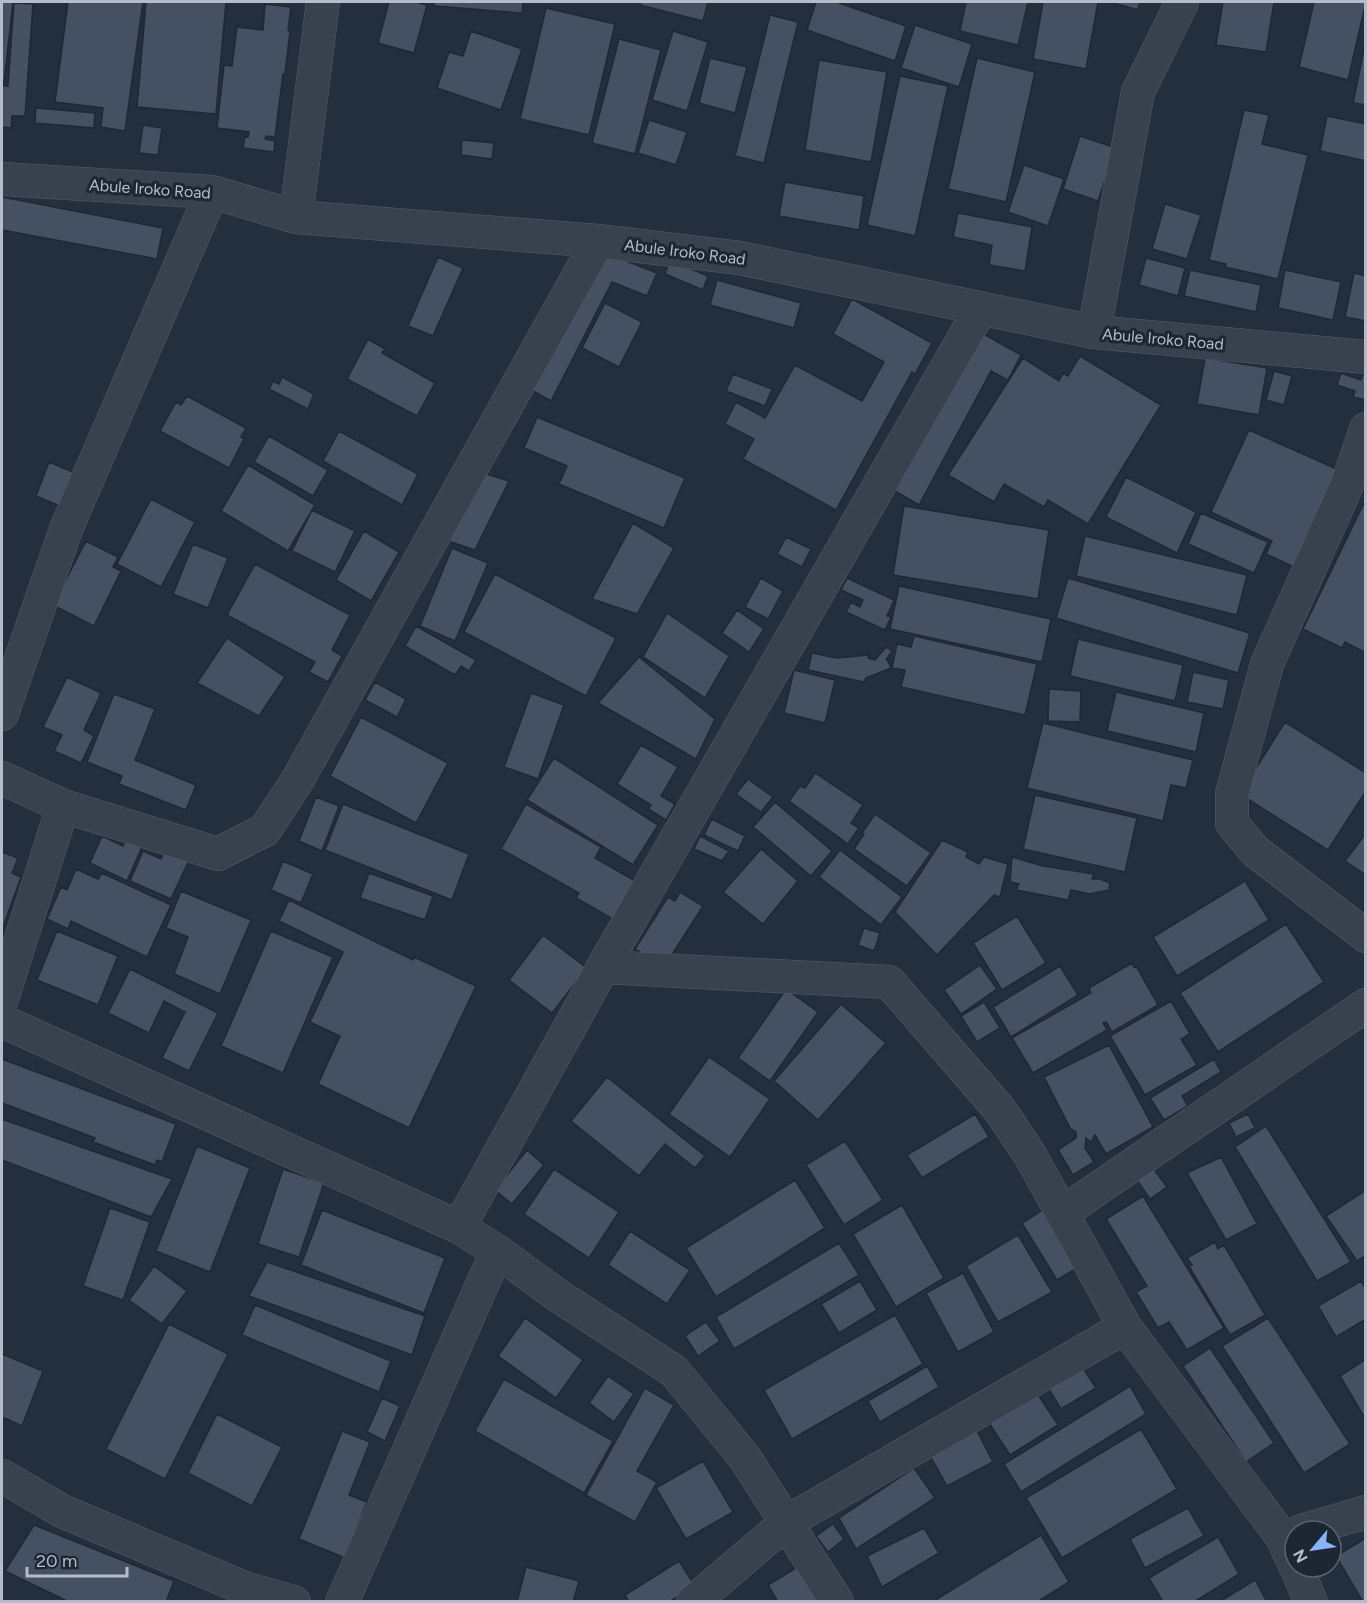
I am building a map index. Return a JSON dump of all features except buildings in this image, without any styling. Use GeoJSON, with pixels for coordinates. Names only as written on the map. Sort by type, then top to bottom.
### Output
{"type":"FeatureCollection","features":[{"type":"Feature","properties":{"kind":"street"},"geometry":{"type":"LineString","coordinates":[[296,217],[322,2]]}},
{"type":"Feature","properties":{"kind":"street"},"geometry":{"type":"LineString","coordinates":[[1094,332],[1138,93],[1182,2]]}},
{"type":"Feature","properties":{"kind":"street","name":"Abule Iroko Road"},"geometry":{"type":"LineString","coordinates":[[2,180],[212,192],[296,217],[598,241],[740,258],[1094,332],[1365,357]]}},
{"type":"Feature","properties":{"kind":"street"},"geometry":{"type":"LineString","coordinates":[[2,714],[66,529],[212,192]]}},
{"type":"Feature","properties":{"kind":"street"},"geometry":{"type":"LineString","coordinates":[[2,778],[63,806],[218,854],[265,830],[297,781],[598,241]]}},
{"type":"Feature","properties":{"kind":"street"},"geometry":{"type":"LineString","coordinates":[[459,1227],[603,967],[981,308]]}},
{"type":"Feature","properties":{"kind":"street"},"geometry":{"type":"LineString","coordinates":[[1365,429],[1356,489],[1267,664],[1233,794],[1232,823],[1255,851],[1365,936]]}},
{"type":"Feature","properties":{"kind":"street"},"geometry":{"type":"LineString","coordinates":[[2,999],[63,806]]}},
{"type":"Feature","properties":{"kind":"street"},"geometry":{"type":"LineString","coordinates":[[603,967],[889,982],[1000,1110],[1030,1155],[1125,1327],[1283,1533]]}},
{"type":"Feature","properties":{"kind":"street"},"geometry":{"type":"LineString","coordinates":[[1062,1213],[1365,1005]]}},
{"type":"Feature","properties":{"kind":"street"},"geometry":{"type":"LineString","coordinates":[[2,1021],[459,1227],[497,1251],[557,1295],[674,1371],[745,1458],[837,1602]]}},
{"type":"Feature","properties":{"kind":"street"},"geometry":{"type":"LineString","coordinates":[[342,1602],[497,1251]]}},
{"type":"Feature","properties":{"kind":"street"},"geometry":{"type":"LineString","coordinates":[[693,1602],[787,1522],[1125,1327]]}},
{"type":"Feature","properties":{"kind":"street"},"geometry":{"type":"LineString","coordinates":[[2,1476],[62,1511],[241,1595],[294,1602]]}},
{"type":"Feature","properties":{"kind":"street"},"geometry":{"type":"LineString","coordinates":[[1343,1523],[1365,1512]]}},
{"type":"Feature","properties":{"kind":"street"},"geometry":{"type":"LineString","coordinates":[[1304,1579],[1311,1602]]}}]}
